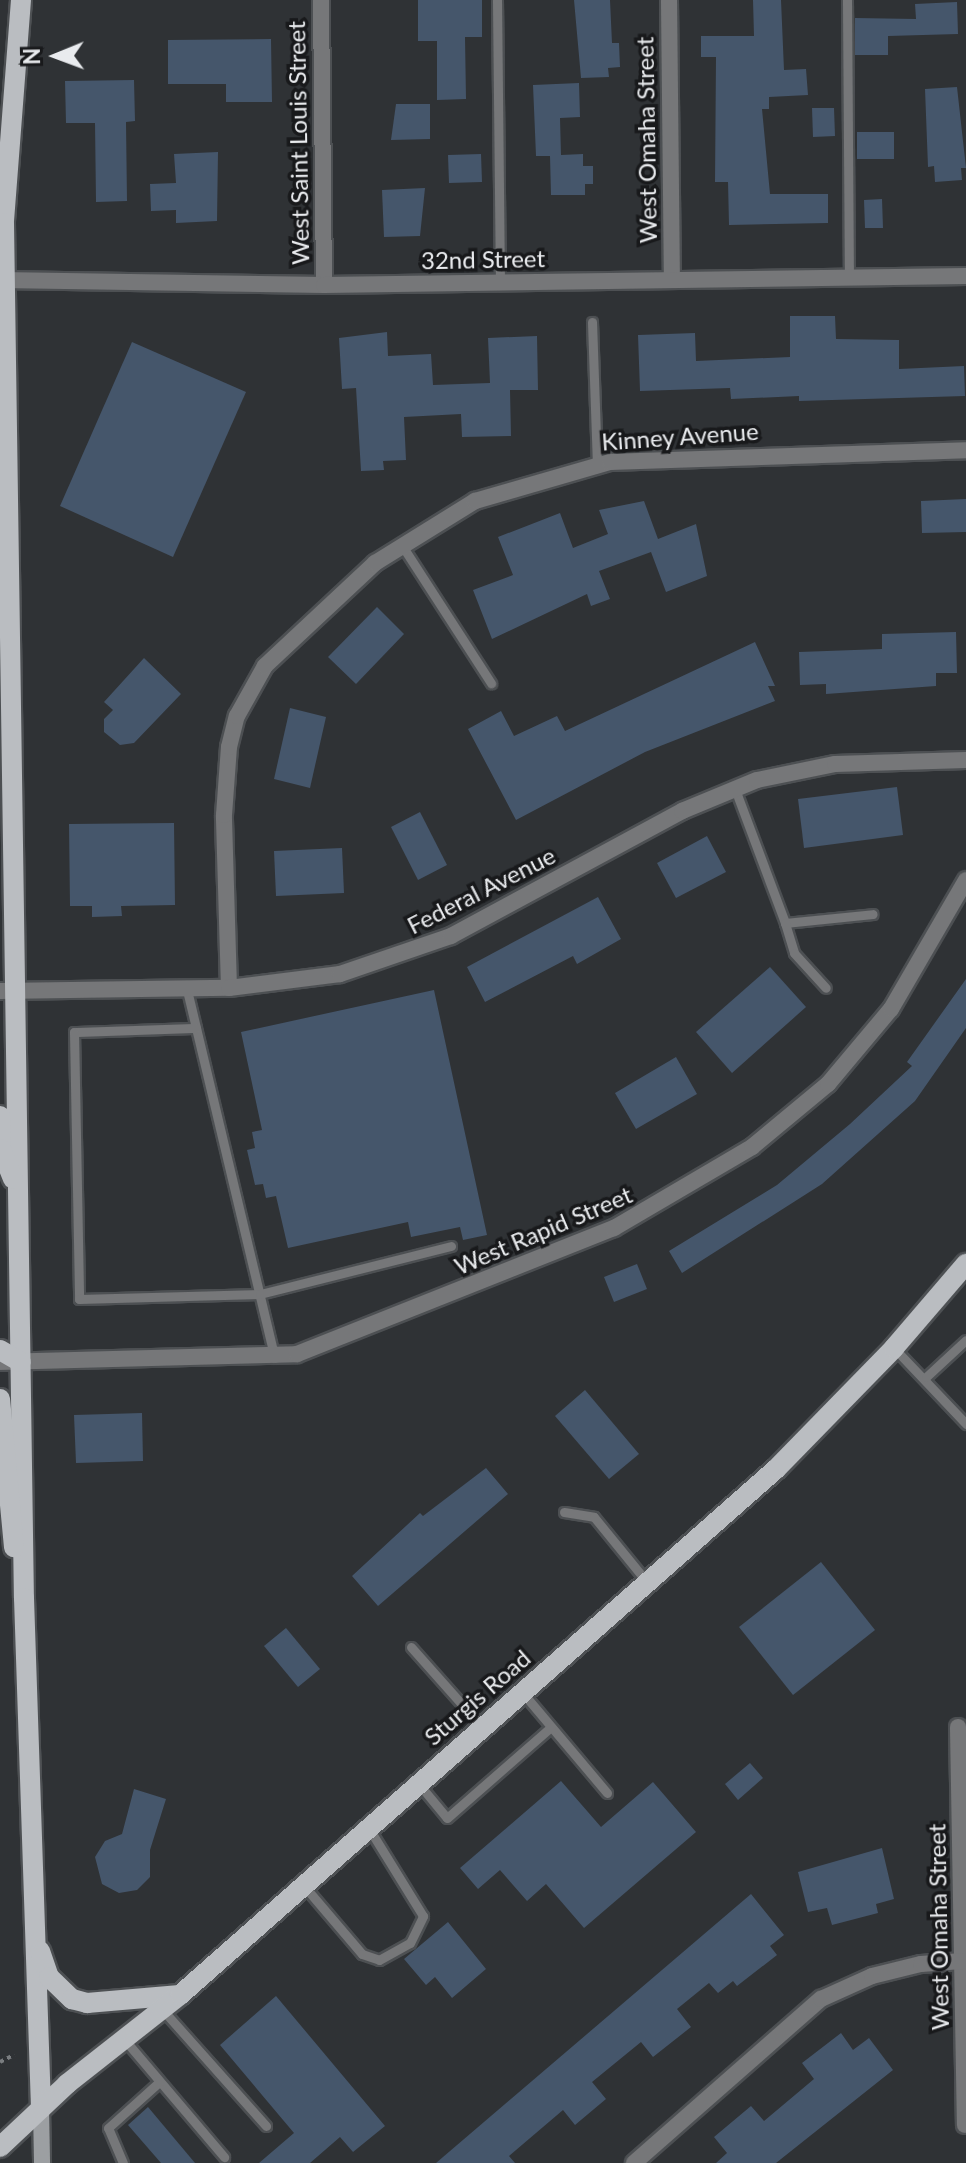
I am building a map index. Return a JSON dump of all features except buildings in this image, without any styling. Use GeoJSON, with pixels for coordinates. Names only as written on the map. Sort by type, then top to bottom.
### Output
{"type":"FeatureCollection","features":[{"type":"Feature","properties":{"kind":"main road"},"geometry":{"type":"LineString","coordinates":[[21,0],[7,148],[1,280],[8,529],[5,989],[18,1190],[10,1362],[24,1598],[42,2163]]}},
{"type":"Feature","properties":{"kind":"main road"},"geometry":{"type":"LineString","coordinates":[[0,493],[8,529]]}},
{"type":"Feature","properties":{"kind":"main road"},"geometry":{"type":"LineString","coordinates":[[0,1116],[1,1149],[18,1190]]}},
{"type":"Feature","properties":{"kind":"main road","name":"Sturgis Road"},"geometry":{"type":"LineString","coordinates":[[0,2147],[41,2109],[180,1995],[776,1469],[894,1348],[966,1264]]}},
{"type":"Feature","properties":{"kind":"main road"},"geometry":{"type":"LineString","coordinates":[[0,1350],[10,1362]]}},
{"type":"Feature","properties":{"kind":"main road"},"geometry":{"type":"LineString","coordinates":[[0,1399],[7,1511],[24,1598]]}},
{"type":"Feature","properties":{"kind":"main road"},"geometry":{"type":"LineString","coordinates":[[32,1923],[49,1977],[72,1999],[87,2003],[180,1995]]}},
{"type":"Feature","properties":{"kind":"street","name":"West Saint Louis Street"},"geometry":{"type":"LineString","coordinates":[[321,0],[324,285]]}},
{"type":"Feature","properties":{"kind":"street","name":"West Omaha Street"},"geometry":{"type":"LineString","coordinates":[[669,0],[672,279]]}},
{"type":"Feature","properties":{"kind":"street","name":"32nd Street"},"geometry":{"type":"LineString","coordinates":[[1,280],[324,285],[966,276]]}},
{"type":"Feature","properties":{"kind":"street","name":"Kinney Avenue"},"geometry":{"type":"LineString","coordinates":[[229,988],[224,815],[229,747],[237,716],[265,666],[290,639],[401,544],[475,501],[597,465],[689,456],[966,450]]}},
{"type":"Feature","properties":{"kind":"street","name":"Federal Avenue"},"geometry":{"type":"LineString","coordinates":[[5,989],[187,990],[340,974],[411,953],[735,789],[835,764],[966,760]]}},
{"type":"Feature","properties":{"kind":"street","name":"West Rapid Street"},"geometry":{"type":"LineString","coordinates":[[10,1362],[275,1358],[321,1347],[614,1228],[752,1147],[828,1084],[891,1009],[966,880]]}},
{"type":"Feature","properties":{"kind":"street","name":"West Omaha Street"},"geometry":{"type":"LineString","coordinates":[[958,1727],[965,2125]]}},
{"type":"Feature","properties":{"kind":"street"},"geometry":{"type":"LineString","coordinates":[[634,2163],[821,1999],[872,1976],[921,1964],[962,1961]]}},
{"type":"Feature","properties":{"kind":"lane"},"geometry":{"type":"LineString","coordinates":[[497,0],[500,283]]}},
{"type":"Feature","properties":{"kind":"lane"},"geometry":{"type":"LineString","coordinates":[[847,0],[849,277]]}},
{"type":"Feature","properties":{"kind":"lane"},"geometry":{"type":"LineString","coordinates":[[592,322],[597,465]]}},
{"type":"Feature","properties":{"kind":"lane"},"geometry":{"type":"LineString","coordinates":[[401,544],[491,683]]}},
{"type":"Feature","properties":{"kind":"lane"},"geometry":{"type":"LineString","coordinates":[[735,789],[794,953],[826,988]]}},
{"type":"Feature","properties":{"kind":"lane"},"geometry":{"type":"LineString","coordinates":[[785,923],[873,914]]}},
{"type":"Feature","properties":{"kind":"lane"},"geometry":{"type":"LineString","coordinates":[[187,990],[275,1358]]}},
{"type":"Feature","properties":{"kind":"lane"},"geometry":{"type":"LineString","coordinates":[[196,1028],[74,1032],[79,1299],[260,1294],[451,1246]]}},
{"type":"Feature","properties":{"kind":"lane"},"geometry":{"type":"LineString","coordinates":[[926,1377],[966,1340]]}},
{"type":"Feature","properties":{"kind":"lane"},"geometry":{"type":"LineString","coordinates":[[894,1348],[926,1377],[966,1424]]}},
{"type":"Feature","properties":{"kind":"lane"},"geometry":{"type":"LineString","coordinates":[[564,1512],[594,1517],[647,1582]]}},
{"type":"Feature","properties":{"kind":"lane"},"geometry":{"type":"LineString","coordinates":[[411,1647],[482,1727]]}},
{"type":"Feature","properties":{"kind":"lane"},"geometry":{"type":"LineString","coordinates":[[522,1692],[607,1793]]}},
{"type":"Feature","properties":{"kind":"lane"},"geometry":{"type":"LineString","coordinates":[[418,1783],[447,1818],[551,1727]]}},
{"type":"Feature","properties":{"kind":"lane"},"geometry":{"type":"LineString","coordinates":[[303,1885],[362,1954],[379,1960],[410,1943],[423,1916],[368,1827]]}},
{"type":"Feature","properties":{"kind":"lane"},"geometry":{"type":"LineString","coordinates":[[161,2008],[266,2126]]}},
{"type":"Feature","properties":{"kind":"lane"},"geometry":{"type":"LineString","coordinates":[[124,2039],[224,2157]]}},
{"type":"Feature","properties":{"kind":"lane"},"geometry":{"type":"LineString","coordinates":[[123,2163],[108,2128],[159,2082]]}},
{"type":"Feature","properties":{"kind":"path"},"geometry":{"type":"LineString","coordinates":[[0,2062],[14,2055]]}}]}
